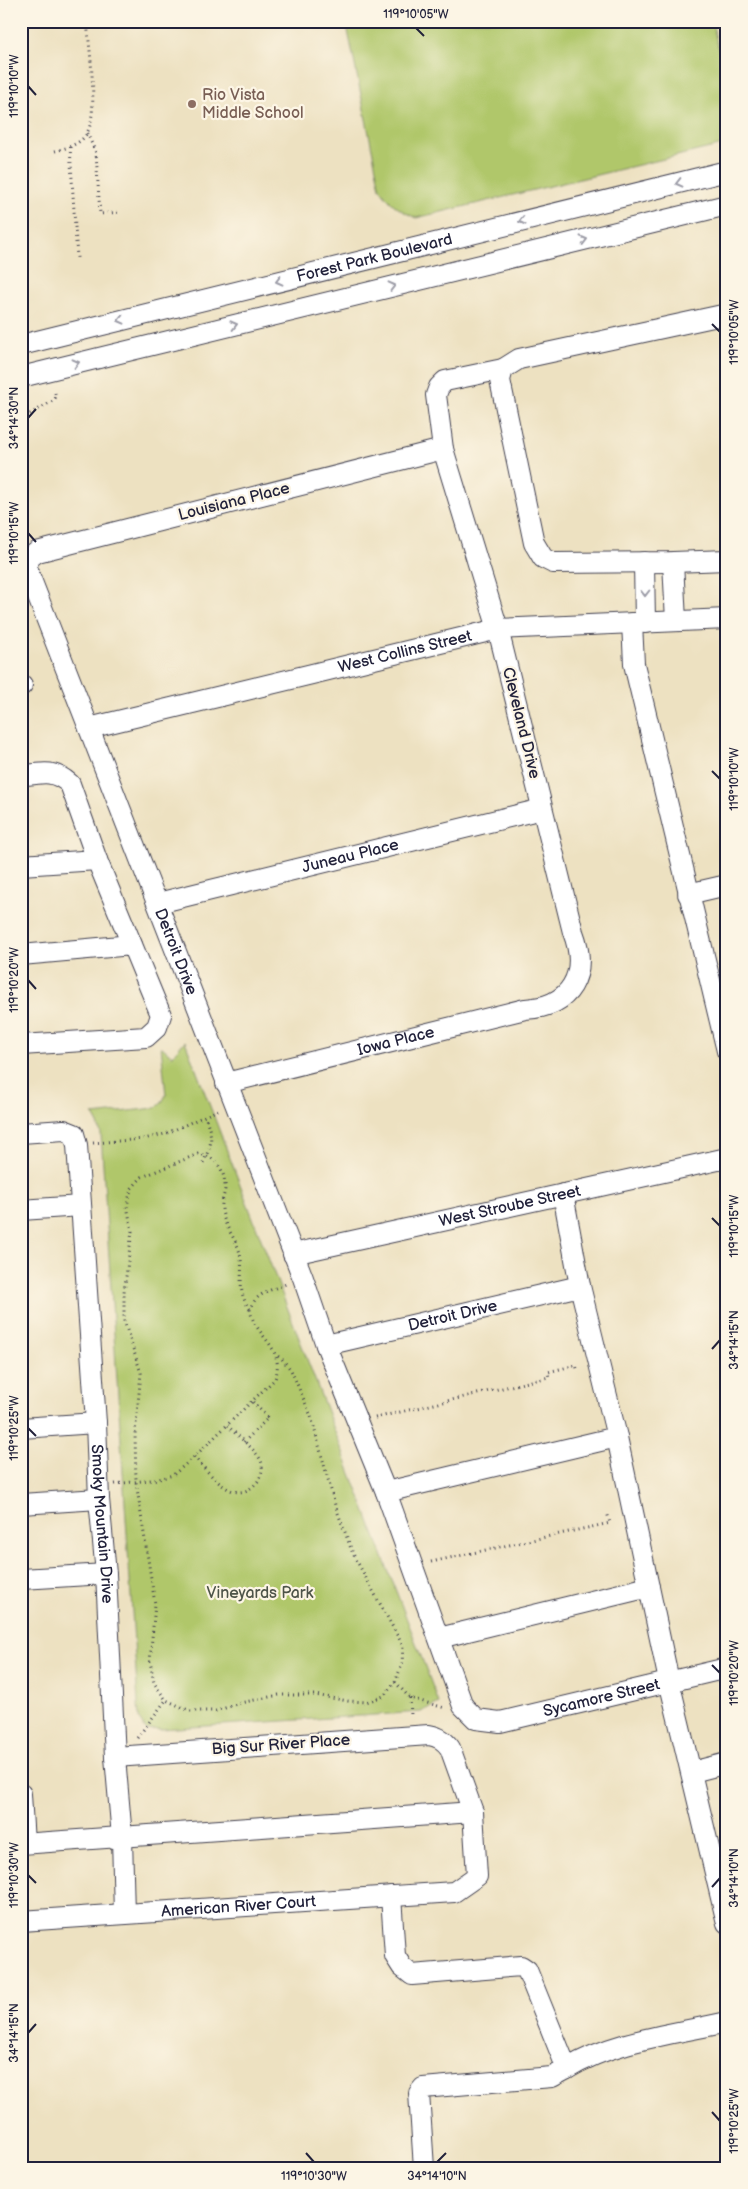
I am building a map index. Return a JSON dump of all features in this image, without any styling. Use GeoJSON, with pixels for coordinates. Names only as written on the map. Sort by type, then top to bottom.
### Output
{"type":"FeatureCollection","features":[{"type":"Feature","properties":{"kind":"street","name":"Forest Park Boulevard"},"geometry":{"type":"LineString","coordinates":[[21,346],[727,171]]}},
{"type":"Feature","properties":{"kind":"street","name":"Forest Park Boulevard"},"geometry":{"type":"LineString","coordinates":[[25,376],[727,205]]}},
{"type":"Feature","properties":{"kind":"street","name":"Cleveland Drive"},"geometry":{"type":"LineString","coordinates":[[563,996],[569,991],[576,978],[580,964],[579,948],[573,932],[498,629],[443,449],[436,395],[439,387],[446,381],[503,369],[519,360],[727,314]]}},
{"type":"Feature","properties":{"kind":"street"},"geometry":{"type":"LineString","coordinates":[[21,346],[25,376]]}},
{"type":"Feature","properties":{"kind":"street"},"geometry":{"type":"LineString","coordinates":[[503,369],[500,380],[538,551],[543,558],[553,563],[727,560]]}},
{"type":"Feature","properties":{"kind":"street","name":"Louisiana Place"},"geometry":{"type":"LineString","coordinates":[[28,559],[37,552],[443,449]]}},
{"type":"Feature","properties":{"kind":"street","name":"Detroit Drive"},"geometry":{"type":"LineString","coordinates":[[28,559],[27,569],[158,903],[234,1105],[304,1278],[326,1345],[386,1492],[439,1638],[470,1712]]}},
{"type":"Feature","properties":{"kind":"street"},"geometry":{"type":"LineString","coordinates":[[644,562],[634,664],[727,1051]]}},
{"type":"Feature","properties":{"kind":"street"},"geometry":{"type":"LineString","coordinates":[[673,562],[676,621]]}},
{"type":"Feature","properties":{"kind":"street","name":"West Collins Street"},"geometry":{"type":"LineString","coordinates":[[89,728],[498,629],[727,619]]}},
{"type":"Feature","properties":{"kind":"street"},"geometry":{"type":"LineString","coordinates":[[21,776],[51,772],[61,776],[70,784],[97,860],[161,1014],[157,1027],[146,1036],[21,1045]]}},
{"type":"Feature","properties":{"kind":"street","name":"Juneau Place"},"geometry":{"type":"LineString","coordinates":[[158,903],[542,809]]}},
{"type":"Feature","properties":{"kind":"street"},"geometry":{"type":"LineString","coordinates":[[21,865],[97,860]]}},
{"type":"Feature","properties":{"kind":"street"},"geometry":{"type":"LineString","coordinates":[[688,894],[727,885]]}},
{"type":"Feature","properties":{"kind":"street"},"geometry":{"type":"LineString","coordinates":[[21,955],[132,945]]}},
{"type":"Feature","properties":{"kind":"street","name":"Iowa Place"},"geometry":{"type":"LineString","coordinates":[[226,1083],[524,1009],[544,1007],[563,996]]}},
{"type":"Feature","properties":{"kind":"street"},"geometry":{"type":"LineString","coordinates":[[21,1133],[64,1130],[76,1139]]}},
{"type":"Feature","properties":{"kind":"street","name":"Smoky Mountain Drive"},"geometry":{"type":"LineString","coordinates":[[76,1139],[106,1574],[122,1837],[124,1914]]}},
{"type":"Feature","properties":{"kind":"street","name":"West Stroube Street"},"geometry":{"type":"LineString","coordinates":[[293,1254],[727,1158]]}},
{"type":"Feature","properties":{"kind":"street"},"geometry":{"type":"LineString","coordinates":[[563,1194],[580,1286],[617,1437],[669,1681],[727,1923]]}},
{"type":"Feature","properties":{"kind":"street"},"geometry":{"type":"LineString","coordinates":[[21,1210],[81,1206]]}},
{"type":"Feature","properties":{"kind":"street","name":"Detroit Drive"},"geometry":{"type":"LineString","coordinates":[[326,1345],[580,1286]]}},
{"type":"Feature","properties":{"kind":"street"},"geometry":{"type":"LineString","coordinates":[[21,1428],[96,1423]]}},
{"type":"Feature","properties":{"kind":"street"},"geometry":{"type":"LineString","coordinates":[[386,1492],[617,1437]]}},
{"type":"Feature","properties":{"kind":"street"},"geometry":{"type":"LineString","coordinates":[[21,1504],[99,1492]]}},
{"type":"Feature","properties":{"kind":"street"},"geometry":{"type":"LineString","coordinates":[[21,1579],[106,1574]]}},
{"type":"Feature","properties":{"kind":"street"},"geometry":{"type":"LineString","coordinates":[[439,1638],[649,1587]]}},
{"type":"Feature","properties":{"kind":"street","name":"Sycamore Street"},"geometry":{"type":"LineString","coordinates":[[470,1712],[500,1722],[727,1668]]}},
{"type":"Feature","properties":{"kind":"street","name":"Big Sur River Place"},"geometry":{"type":"LineString","coordinates":[[116,1756],[429,1736],[446,1742],[454,1755],[473,1812]]}},
{"type":"Feature","properties":{"kind":"street"},"geometry":{"type":"LineString","coordinates":[[692,1772],[727,1763]]}},
{"type":"Feature","properties":{"kind":"street"},"geometry":{"type":"LineString","coordinates":[[21,1794],[23,1844],[473,1812]]}},
{"type":"Feature","properties":{"kind":"street","name":"American River Court"},"geometry":{"type":"LineString","coordinates":[[21,1921],[454,1892],[477,1876],[473,1812]]}},
{"type":"Feature","properties":{"kind":"street"},"geometry":{"type":"LineString","coordinates":[[391,1896],[395,1956],[402,1967],[412,1975],[521,1966],[527,1970],[568,2069]]}},
{"type":"Feature","properties":{"kind":"street"},"geometry":{"type":"LineString","coordinates":[[424,2168],[419,2093],[423,2088],[552,2077],[589,2056],[610,2049],[727,2022]]}},
{"type":"Feature","properties":{"kind":"path"},"geometry":{"type":"LineString","coordinates":[[55,151],[70,147],[87,133],[94,115],[88,21]]}},
{"type":"Feature","properties":{"kind":"path"},"geometry":{"type":"LineString","coordinates":[[87,133],[96,153],[100,214],[120,212]]}},
{"type":"Feature","properties":{"kind":"path"},"geometry":{"type":"LineString","coordinates":[[70,147],[77,258]]}},
{"type":"Feature","properties":{"kind":"path"},"geometry":{"type":"LineString","coordinates":[[21,419],[53,401],[56,397],[54,393]]}},
{"type":"Feature","properties":{"kind":"path"},"geometry":{"type":"LineString","coordinates":[[76,1139],[144,1139],[164,1134],[234,1105]]}},
{"type":"Feature","properties":{"kind":"path"},"geometry":{"type":"LineString","coordinates":[[203,1164],[212,1144],[210,1131],[204,1116]]}},
{"type":"Feature","properties":{"kind":"path"},"geometry":{"type":"LineString","coordinates":[[99,1492],[136,1482],[159,1479],[173,1474],[194,1457],[275,1379],[278,1362],[276,1355],[254,1321],[250,1309],[242,1300],[239,1250],[224,1220],[222,1206],[226,1185],[218,1162],[207,1155],[198,1154],[189,1157],[142,1177],[131,1189],[127,1206],[132,1231],[124,1292],[124,1321],[141,1373],[135,1434],[136,1482],[155,1604],[150,1661],[154,1683],[166,1700],[190,1711],[216,1711],[240,1702],[278,1695],[315,1695],[366,1702],[384,1696],[395,1682],[402,1665],[403,1646],[353,1554],[335,1505],[312,1416],[291,1370],[276,1355]]}},
{"type":"Feature","properties":{"kind":"path"},"geometry":{"type":"LineString","coordinates":[[250,1309],[252,1303],[263,1293],[304,1278]]}},
{"type":"Feature","properties":{"kind":"path"},"geometry":{"type":"LineString","coordinates":[[376,1418],[549,1377],[548,1372],[576,1365],[578,1372]]}},
{"type":"Feature","properties":{"kind":"path"},"geometry":{"type":"LineString","coordinates":[[244,1442],[268,1418],[252,1401]]}},
{"type":"Feature","properties":{"kind":"path"},"geometry":{"type":"LineString","coordinates":[[194,1457],[225,1488],[240,1493],[252,1486],[261,1475],[260,1458],[227,1425]]}},
{"type":"Feature","properties":{"kind":"path"},"geometry":{"type":"LineString","coordinates":[[431,1562],[610,1523],[607,1512]]}},
{"type":"Feature","properties":{"kind":"path"},"geometry":{"type":"LineString","coordinates":[[395,1682],[410,1698],[443,1708],[470,1712]]}},
{"type":"Feature","properties":{"kind":"path"},"geometry":{"type":"LineString","coordinates":[[410,1698],[410,1715]]}},
{"type":"Feature","properties":{"kind":"path"},"geometry":{"type":"LineString","coordinates":[[133,1742],[166,1700]]}},
{"type":"Feature","properties":{"kind":"green space"},"geometry":{"type":"Polygon","coordinates":[[[346,21],[712,21],[727,86],[727,144],[416,218],[395,206],[380,188],[346,21]]]}},
{"type":"Feature","properties":{"kind":"green space","name":"Vineyards Park"},"geometry":{"type":"Polygon","coordinates":[[[185,1041],[439,1703],[421,1712],[146,1730],[139,1719],[101,1134],[93,1115],[155,1108],[161,1104],[166,1095],[161,1046],[172,1056],[185,1041]]]}},
{"type":"Feature","properties":{"kind":"place","name":"Rio Vista Middle School"},"geometry":{"type":"Point","coordinates":[192,104]}}]}
